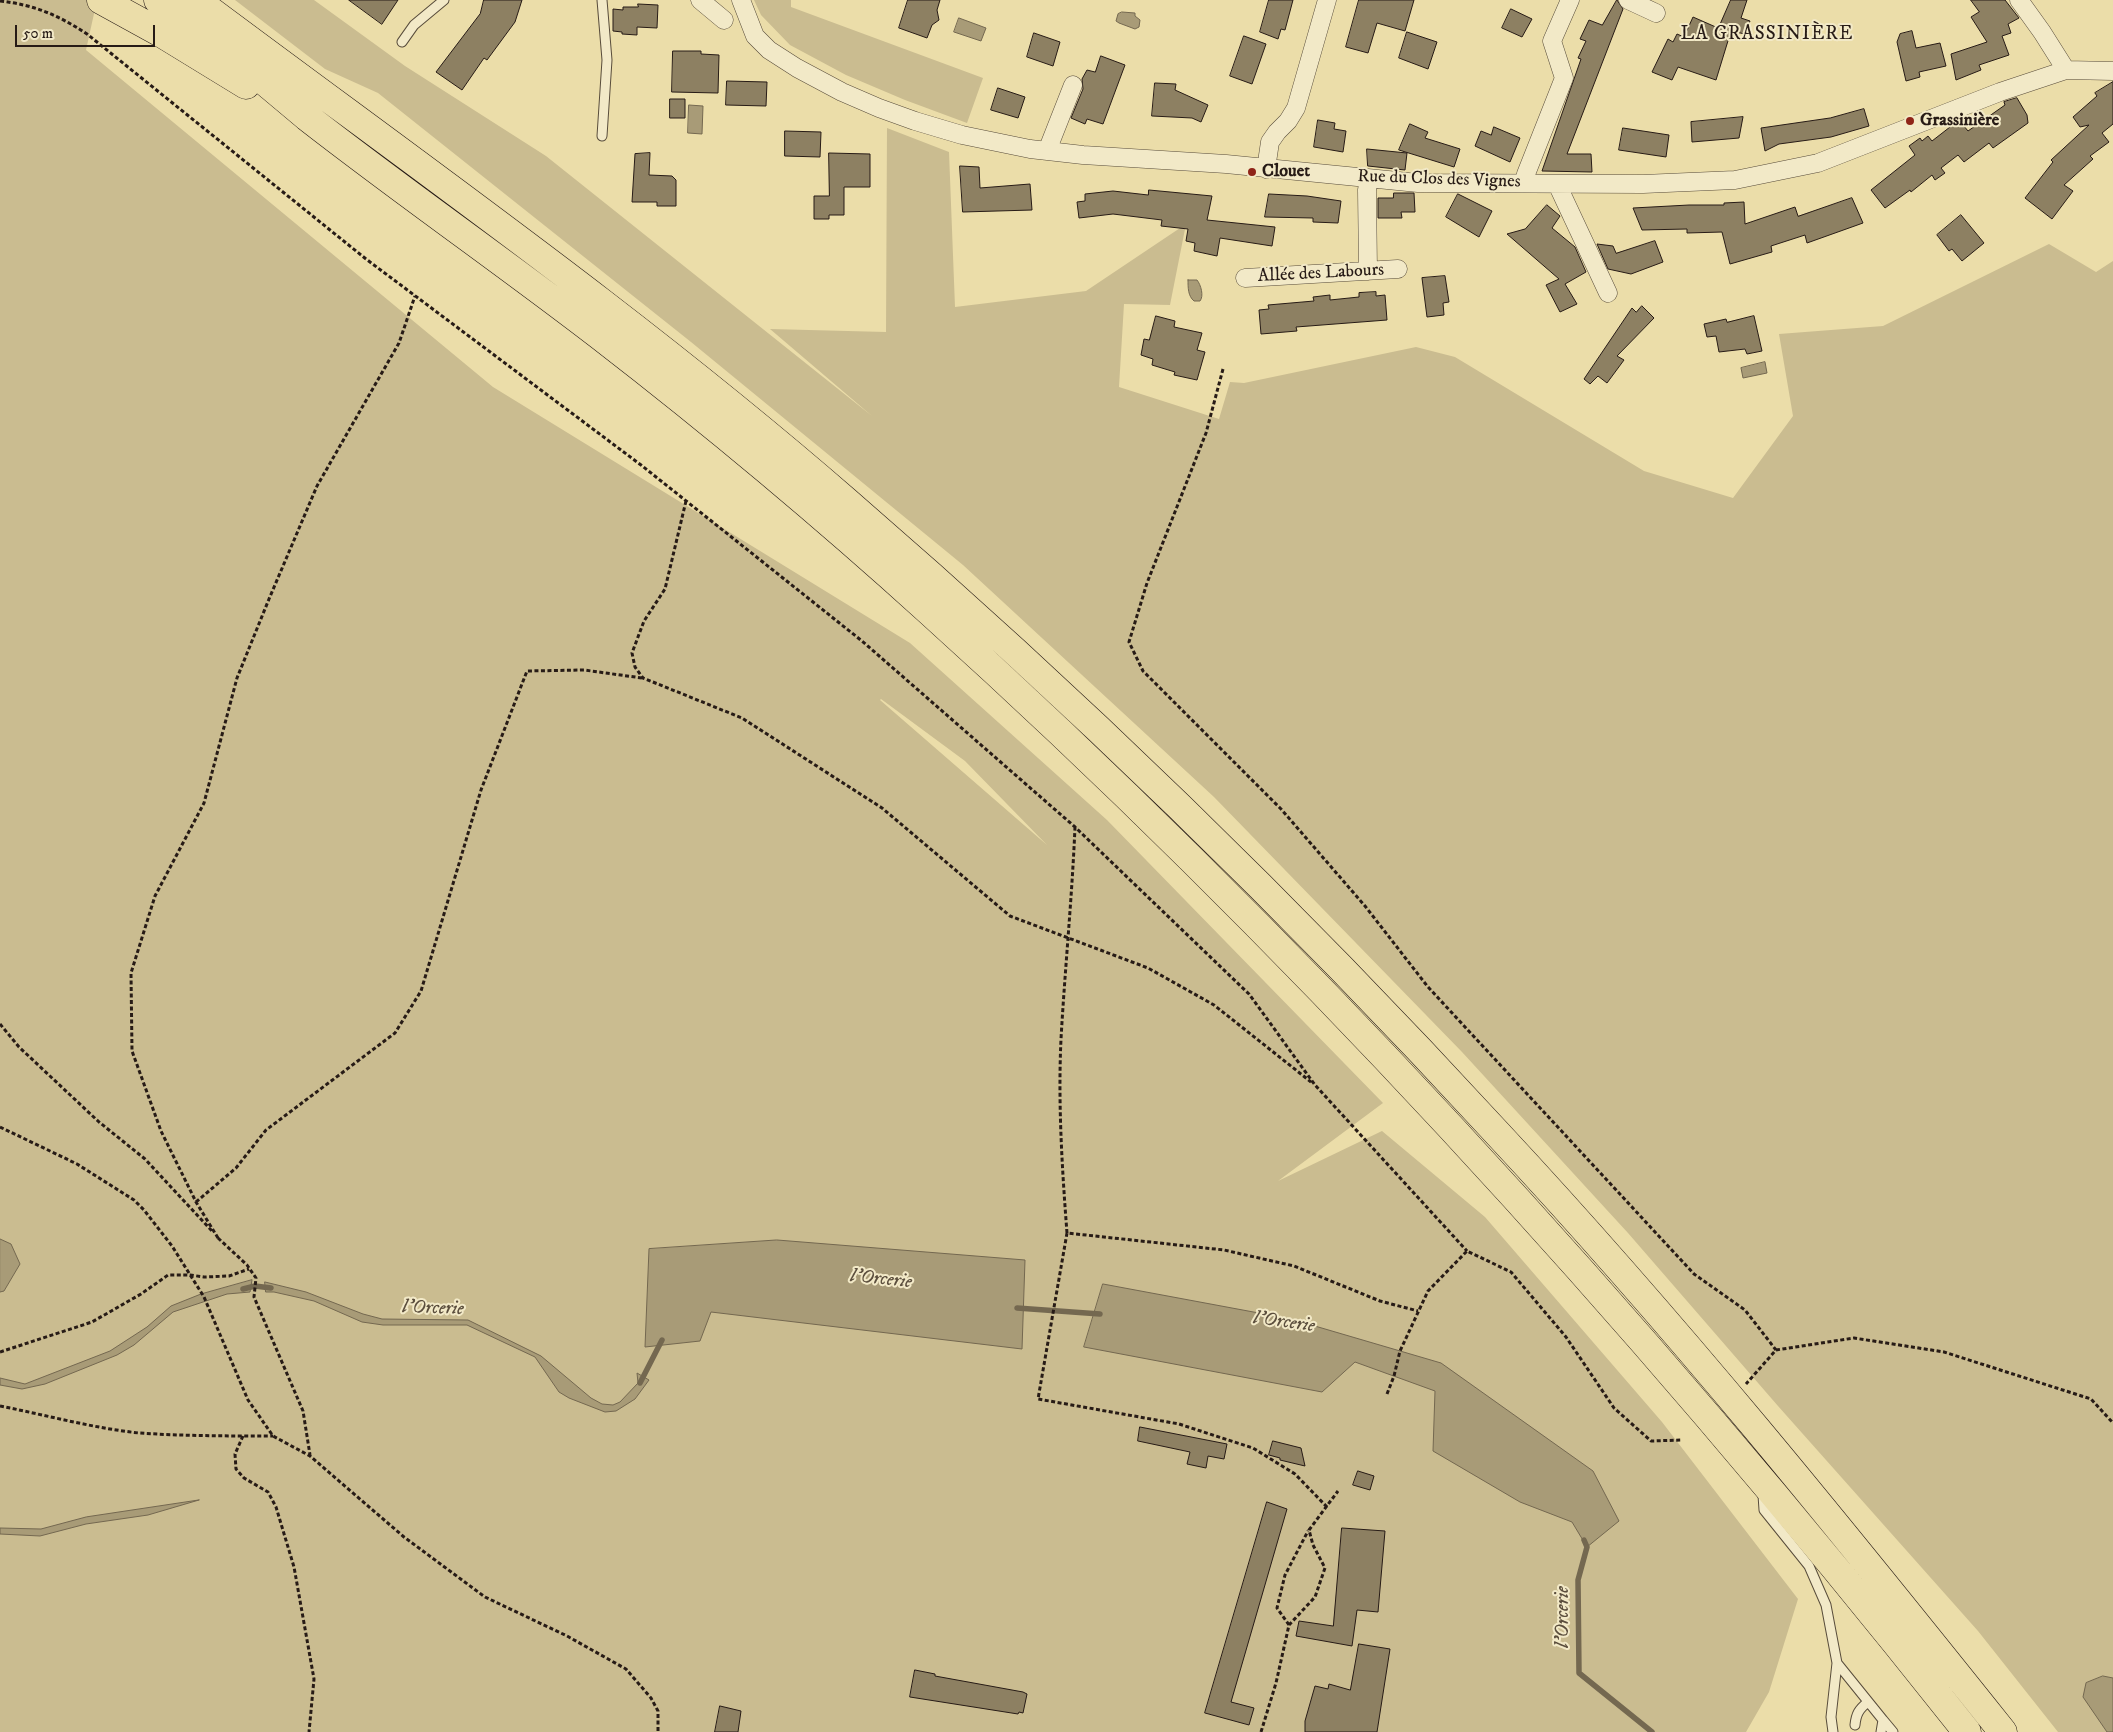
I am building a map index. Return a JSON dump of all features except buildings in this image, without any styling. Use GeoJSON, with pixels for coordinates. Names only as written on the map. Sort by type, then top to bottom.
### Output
{"type":"FeatureCollection","features":[{"type":"Feature","properties":{"kind":"highway"},"geometry":{"type":"LineString","coordinates":[[101,0],[161,32],[246,85],[307,116]]}},
{"type":"Feature","properties":{"kind":"highway"},"geometry":{"type":"LineString","coordinates":[[158,0],[233,55],[307,116],[602,338],[760,465],[926,608],[1065,736],[1163,831],[1318,987],[1482,1160],[1588,1277],[1762,1482],[1906,1656],[1966,1732]]}},
{"type":"Feature","properties":{"kind":"highway"},"geometry":{"type":"LineString","coordinates":[[196,0],[642,332],[759,428],[932,577],[1128,758],[1241,868],[1351,980],[1497,1132],[1570,1213],[1775,1449],[1848,1537],[2003,1732]]}},
{"type":"Feature","properties":{"kind":"street"},"geometry":{"type":"LineString","coordinates":[[700,0],[724,20]]}},
{"type":"Feature","properties":{"kind":"street","name":"Rue du Clos des Vignes"},"geometry":{"type":"LineString","coordinates":[[741,0],[755,36],[769,50],[820,81],[897,115],[962,135],[1048,152],[1226,164],[1418,183],[1643,184],[1735,180],[1818,163],[2000,92],[2066,70],[2113,70]]}},
{"type":"Feature","properties":{"kind":"street"},"geometry":{"type":"LineString","coordinates":[[1266,169],[1270,142],[1288,121],[1296,108],[1327,0]]}},
{"type":"Feature","properties":{"kind":"street"},"geometry":{"type":"LineString","coordinates":[[1524,183],[1564,78],[1552,41],[1570,0]]}},
{"type":"Feature","properties":{"kind":"street"},"geometry":{"type":"LineString","coordinates":[[1628,0],[1656,13]]}},
{"type":"Feature","properties":{"kind":"street"},"geometry":{"type":"LineString","coordinates":[[2019,0],[2066,70]]}},
{"type":"Feature","properties":{"kind":"street"},"geometry":{"type":"LineString","coordinates":[[1048,152],[1073,85]]}},
{"type":"Feature","properties":{"kind":"street"},"geometry":{"type":"LineString","coordinates":[[1368,271],[1367,190],[1369,179]]}},
{"type":"Feature","properties":{"kind":"street"},"geometry":{"type":"LineString","coordinates":[[1557,184],[1608,292]]}},
{"type":"Feature","properties":{"kind":"street","name":"Allée des Labours"},"geometry":{"type":"LineString","coordinates":[[1245,278],[1398,269]]}},
{"type":"Feature","properties":{"kind":"lane"},"geometry":{"type":"LineString","coordinates":[[402,42],[414,26],[444,0]]}},
{"type":"Feature","properties":{"kind":"lane"},"geometry":{"type":"LineString","coordinates":[[602,0],[607,60],[602,136]]}},
{"type":"Feature","properties":{"kind":"lane"},"geometry":{"type":"LineString","coordinates":[[1762,1482],[1764,1510],[1809,1566],[1826,1605],[1837,1664],[1831,1717],[1833,1732]]}},
{"type":"Feature","properties":{"kind":"lane"},"geometry":{"type":"LineString","coordinates":[[1837,1664],[1893,1732]]}},
{"type":"Feature","properties":{"kind":"lane"},"geometry":{"type":"LineString","coordinates":[[1855,1725],[1856,1716],[1861,1707],[1868,1702]]}},
{"type":"Feature","properties":{"kind":"lane"},"geometry":{"type":"LineString","coordinates":[[1881,1732],[1883,1720]]}},
{"type":"Feature","properties":{"kind":"path"},"geometry":{"type":"LineString","coordinates":[[0,1],[42,9],[65,20],[87,34],[366,259],[686,501],[862,641],[1074,827],[1249,994],[1315,1086],[1467,1251],[1511,1272],[1566,1337],[1614,1408],[1650,1441],[1680,1440]]}},
{"type":"Feature","properties":{"kind":"path"},"geometry":{"type":"LineString","coordinates":[[218,1238],[196,1202],[161,1131],[132,1051],[131,973],[155,896],[204,803],[237,678],[269,599],[317,486],[399,343],[415,295]]}},
{"type":"Feature","properties":{"kind":"path"},"geometry":{"type":"LineString","coordinates":[[1223,369],[1206,433],[1147,583],[1129,642],[1143,671],[1281,809],[1365,906],[1428,988],[1694,1274],[1745,1310],[1776,1350]]}},
{"type":"Feature","properties":{"kind":"path"},"geometry":{"type":"LineString","coordinates":[[643,678],[635,667],[632,653],[644,621],[665,589],[686,501]]}},
{"type":"Feature","properties":{"kind":"path"},"geometry":{"type":"LineString","coordinates":[[196,1202],[236,1168],[266,1130],[394,1033],[421,991],[481,790],[527,671],[584,670],[643,678],[742,718],[882,808],[1010,916],[1148,968],[1214,1005],[1315,1086]]}},
{"type":"Feature","properties":{"kind":"path"},"geometry":{"type":"LineString","coordinates":[[1074,827],[1069,938],[1061,1041],[1061,1155],[1067,1232],[1038,1399],[1179,1424],[1253,1448],[1295,1474],[1327,1507]]}},
{"type":"Feature","properties":{"kind":"path"},"geometry":{"type":"LineString","coordinates":[[0,1024],[20,1047],[99,1122],[146,1159],[218,1238],[249,1268],[256,1278],[254,1297],[303,1411],[310,1456]]}},
{"type":"Feature","properties":{"kind":"path"},"geometry":{"type":"LineString","coordinates":[[0,1127],[77,1164],[134,1200],[161,1230],[204,1297],[248,1400],[273,1436],[310,1456],[404,1537],[485,1597],[567,1636],[626,1669],[651,1698],[658,1711],[658,1732]]}},
{"type":"Feature","properties":{"kind":"path"},"geometry":{"type":"LineString","coordinates":[[1067,1232],[1224,1250],[1294,1266],[1380,1302],[1418,1311]]}},
{"type":"Feature","properties":{"kind":"path"},"geometry":{"type":"LineString","coordinates":[[1387,1394],[1400,1351],[1428,1291],[1467,1251]]}},
{"type":"Feature","properties":{"kind":"path"},"geometry":{"type":"LineString","coordinates":[[0,1352],[92,1322],[141,1294],[168,1275],[229,1276],[249,1268]]}},
{"type":"Feature","properties":{"kind":"path"},"geometry":{"type":"LineString","coordinates":[[1746,1384],[1776,1350],[1854,1338],[1944,1352],[2091,1399],[2113,1423]]}},
{"type":"Feature","properties":{"kind":"path"},"geometry":{"type":"LineString","coordinates":[[0,1406],[64,1421],[138,1432],[273,1436]]}},
{"type":"Feature","properties":{"kind":"path"},"geometry":{"type":"LineString","coordinates":[[242,1436],[235,1454],[236,1469],[244,1478],[268,1492],[276,1507],[294,1567],[314,1679],[309,1732]]}},
{"type":"Feature","properties":{"kind":"path"},"geometry":{"type":"LineString","coordinates":[[1289,1626],[1278,1608],[1285,1576],[1309,1530],[1338,1491]]}},
{"type":"Feature","properties":{"kind":"path"},"geometry":{"type":"LineString","coordinates":[[1261,1732],[1276,1683],[1289,1626],[1316,1597],[1325,1568],[1313,1545],[1309,1530]]}},
{"type":"Feature","properties":{"kind":"shaded area"},"geometry":{"type":"Polygon","coordinates":[[[0,0],[97,0],[86,50],[493,387],[910,643],[1107,820],[1383,1103],[1278,1181],[1382,1131],[1485,1217],[1662,1422],[1798,1599],[1769,1692],[1746,1732],[0,1732],[0,0]],[[880,700],[1047,845],[965,761],[880,700]]]}},
{"type":"Feature","properties":{"kind":"shaded area"},"geometry":{"type":"Polygon","coordinates":[[[235,0],[314,0],[405,66],[546,156],[872,416],[770,329],[886,332],[887,128],[949,152],[955,307],[1086,291],[1186,224],[1170,305],[1124,304],[1119,387],[1219,419],[1230,382],[1244,383],[1416,347],[1455,357],[1644,471],[1733,498],[1793,416],[1779,334],[1883,326],[2049,244],[2096,272],[2113,261],[2113,1732],[2058,1732],[1978,1631],[1778,1406],[1628,1233],[1462,1052],[1214,797],[963,565],[691,342],[378,93],[325,69],[235,0]]]}},
{"type":"Feature","properties":{"kind":"shaded area"},"geometry":{"type":"Polygon","coordinates":[[[754,0],[791,0],[791,7],[983,78],[967,123],[846,75],[790,45],[761,15],[754,0]]]}},
{"type":"Feature","properties":{"kind":"water"},"geometry":{"type":"Polygon","coordinates":[[[1122,12],[1135,13],[1135,16],[1140,20],[1139,27],[1135,29],[1116,21],[1118,14],[1122,12]]]}},
{"type":"Feature","properties":{"kind":"water"},"geometry":{"type":"Polygon","coordinates":[[[959,18],[986,28],[981,41],[954,32],[959,18]]]}},
{"type":"Feature","properties":{"kind":"water"},"geometry":{"type":"Polygon","coordinates":[[[689,105],[703,106],[702,134],[688,133],[689,105]]]}},
{"type":"Feature","properties":{"kind":"water"},"geometry":{"type":"Polygon","coordinates":[[[1188,280],[1197,280],[1202,293],[1200,301],[1194,301],[1191,297],[1188,289],[1188,280]]]}},
{"type":"Feature","properties":{"kind":"water"},"geometry":{"type":"Polygon","coordinates":[[[1765,362],[1767,373],[1743,378],[1741,368],[1765,362]]]}},
{"type":"Feature","properties":{"kind":"water"},"geometry":{"type":"Polygon","coordinates":[[[0,1239],[11,1244],[20,1264],[4,1291],[0,1292],[0,1239]]]}},
{"type":"Feature","properties":{"kind":"water"},"geometry":{"type":"Polygon","coordinates":[[[777,1240],[1025,1260],[1022,1349],[711,1312],[700,1341],[645,1347],[649,1249],[777,1240]]]}},
{"type":"Feature","properties":{"kind":"water"},"geometry":{"type":"Polygon","coordinates":[[[252,1280],[250,1292],[227,1294],[173,1312],[134,1345],[117,1355],[45,1384],[22,1389],[0,1385],[0,1378],[25,1384],[110,1351],[147,1327],[171,1306],[201,1294],[252,1280]]]}},
{"type":"Feature","properties":{"kind":"water"},"geometry":{"type":"Polygon","coordinates":[[[265,1282],[306,1292],[363,1314],[382,1319],[468,1320],[541,1356],[591,1398],[602,1404],[613,1405],[620,1402],[638,1383],[637,1373],[649,1380],[635,1399],[616,1411],[605,1412],[569,1398],[559,1392],[535,1357],[467,1325],[383,1325],[362,1322],[314,1301],[266,1292],[265,1282]]]}},
{"type":"Feature","properties":{"kind":"water"},"geometry":{"type":"Polygon","coordinates":[[[1103,1284],[1291,1319],[1441,1363],[1593,1471],[1619,1521],[1587,1547],[1572,1522],[1520,1502],[1433,1451],[1435,1391],[1355,1362],[1322,1392],[1084,1347],[1103,1284]]]}},
{"type":"Feature","properties":{"kind":"water"},"geometry":{"type":"Polygon","coordinates":[[[199,1500],[148,1515],[86,1524],[40,1536],[0,1534],[0,1528],[41,1529],[86,1517],[199,1500]]]}},
{"type":"Feature","properties":{"kind":"water"},"geometry":{"type":"Polygon","coordinates":[[[2103,1676],[2113,1678],[2113,1732],[2107,1732],[2083,1697],[2086,1683],[2103,1676]]]}},
{"type":"Feature","properties":{"kind":"waterway","name":"l'Orcerie"},"geometry":{"type":"LineString","coordinates":[[243,1289],[255,1286],[271,1288]]}},
{"type":"Feature","properties":{"kind":"waterway","name":"l'Orcerie"},"geometry":{"type":"LineString","coordinates":[[1017,1308],[1100,1314]]}},
{"type":"Feature","properties":{"kind":"waterway","name":"l'Orcerie"},"geometry":{"type":"LineString","coordinates":[[640,1383],[662,1340]]}},
{"type":"Feature","properties":{"kind":"waterway","name":"l'Orcerie"},"geometry":{"type":"LineString","coordinates":[[1584,1540],[1587,1547],[1578,1580],[1579,1673],[1652,1732]]}},
{"type":"Feature","properties":{"kind":"place","name":"Grassinière"},"geometry":{"type":"Point","coordinates":[1910,121]}},
{"type":"Feature","properties":{"kind":"place","name":"Clouet"},"geometry":{"type":"Point","coordinates":[1252,172]}},
{"type":"Feature","properties":{"kind":"district","name":"LA GRASSINIÈRE"},"geometry":{"type":"Point","coordinates":[1767,35]}}]}
